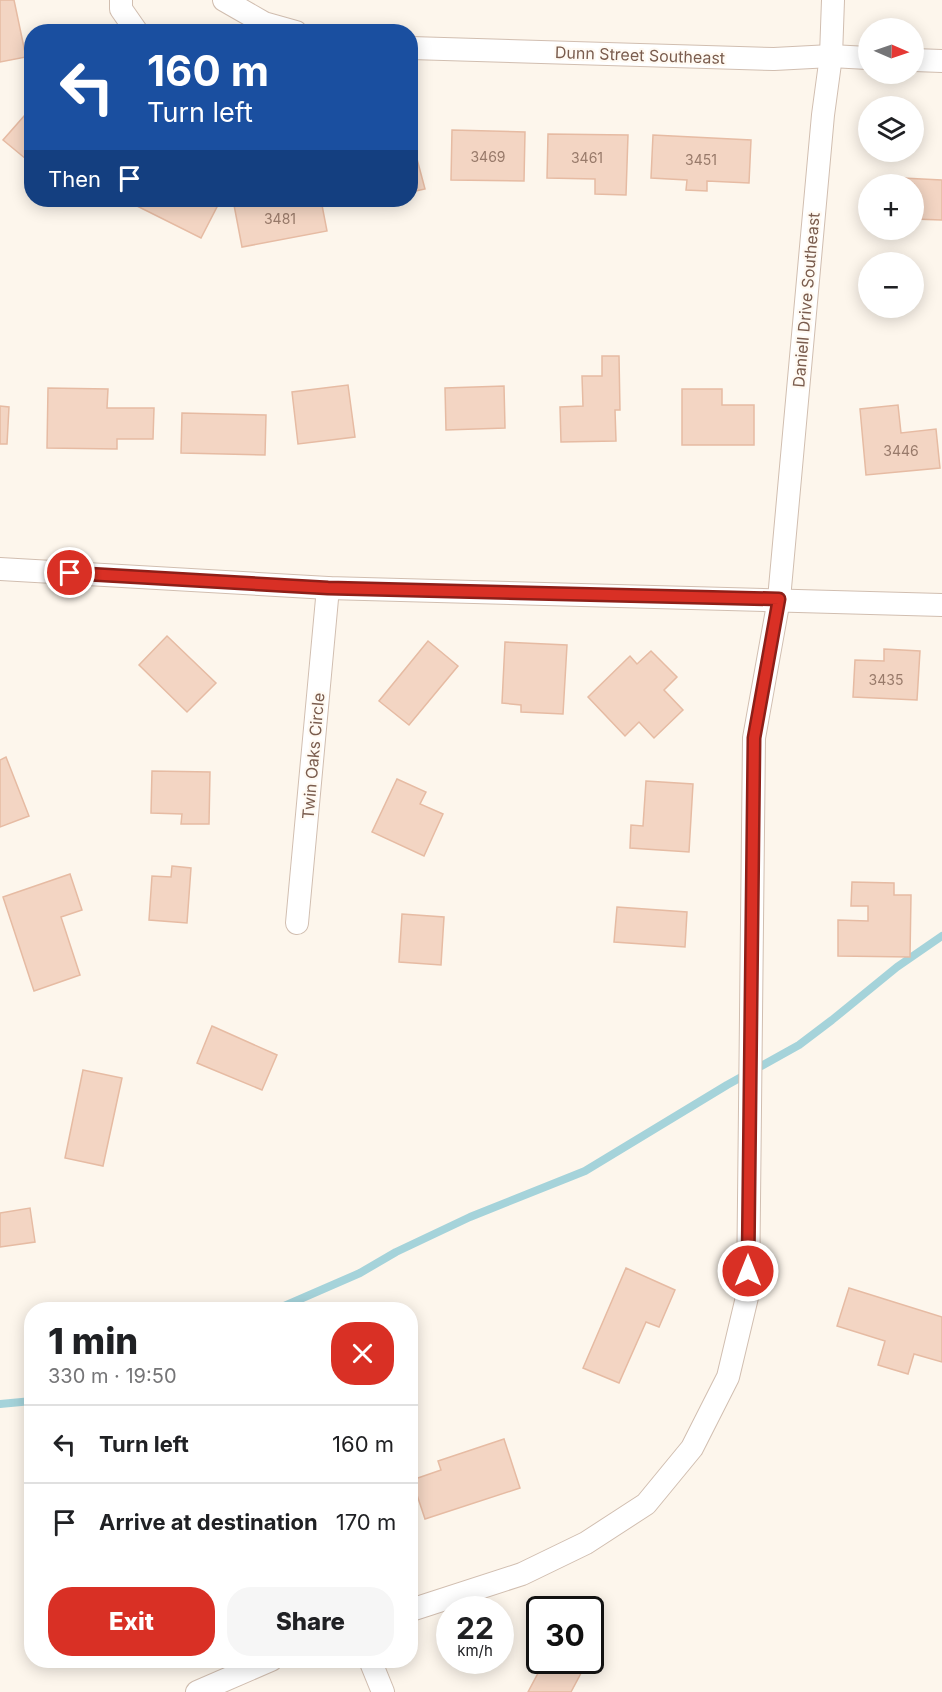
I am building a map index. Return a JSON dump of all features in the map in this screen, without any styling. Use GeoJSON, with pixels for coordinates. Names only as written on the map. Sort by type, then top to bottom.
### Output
{"type":"FeatureCollection","features":[{"type":"Feature","properties":{"kind":"street"},"geometry":{"type":"LineString","coordinates":[[121,0],[121,9],[131,24]]}},
{"type":"Feature","properties":{"kind":"street"},"geometry":{"type":"LineString","coordinates":[[224,0],[268,24]]}},
{"type":"Feature","properties":{"kind":"street","name":"Daniell Drive Southeast"},"geometry":{"type":"LineString","coordinates":[[418,1608],[522,1574],[586,1543],[646,1504],[692,1448],[728,1377],[748,1293],[754,738],[779,599],[823,115],[831,56],[833,0]]}},
{"type":"Feature","properties":{"kind":"street","name":"Dunn Street Southeast"},"geometry":{"type":"LineString","coordinates":[[418,48],[774,59],[831,56],[858,57]]}},
{"type":"Feature","properties":{"kind":"street"},"geometry":{"type":"LineString","coordinates":[[924,60],[942,61]]}},
{"type":"Feature","properties":{"kind":"street"},"geometry":{"type":"LineString","coordinates":[[0,569],[328,588],[942,604]]}},
{"type":"Feature","properties":{"kind":"street","name":"Twin Oaks Circle"},"geometry":{"type":"LineString","coordinates":[[297,923],[328,588]]}},
{"type":"Feature","properties":{"kind":"street"},"geometry":{"type":"LineString","coordinates":[[197,1692],[252,1668]]}},
{"type":"Feature","properties":{"kind":"street"},"geometry":{"type":"LineString","coordinates":[[373,1668],[383,1692]]}},
{"type":"Feature","properties":{"kind":"building"},"geometry":{"type":"Polygon","coordinates":[[[0,0],[14,0],[24,57],[0,62],[0,0]]]}},
{"type":"Feature","properties":{"kind":"building"},"geometry":{"type":"Polygon","coordinates":[[[24,116],[24,157],[3,140],[24,116]]]}},
{"type":"Feature","properties":{"kind":"building"},"geometry":{"type":"Polygon","coordinates":[[[452,130],[525,132],[524,181],[451,180],[452,130]]]}},
{"type":"Feature","properties":{"kind":"building"},"geometry":{"type":"Polygon","coordinates":[[[548,134],[628,135],[626,195],[595,194],[595,179],[547,178],[548,134]]]}},
{"type":"Feature","properties":{"kind":"building"},"geometry":{"type":"Polygon","coordinates":[[[653,135],[751,140],[749,183],[707,181],[707,191],[686,190],[687,180],[651,178],[653,135]]]}},
{"type":"Feature","properties":{"kind":"building"},"geometry":{"type":"Polygon","coordinates":[[[418,163],[425,189],[418,190],[418,163]]]}},
{"type":"Feature","properties":{"kind":"building"},"geometry":{"type":"Polygon","coordinates":[[[924,179],[942,180],[942,220],[924,219],[924,179]]]}},
{"type":"Feature","properties":{"kind":"building"},"geometry":{"type":"Polygon","coordinates":[[[139,207],[217,207],[201,238],[139,207]]]}},
{"type":"Feature","properties":{"kind":"building"},"geometry":{"type":"Polygon","coordinates":[[[234,207],[322,207],[327,231],[242,247],[234,207]]]}},
{"type":"Feature","properties":{"kind":"building"},"geometry":{"type":"Polygon","coordinates":[[[602,356],[619,356],[620,410],[615,410],[616,441],[561,442],[560,407],[583,406],[582,376],[602,376],[602,356]]]}},
{"type":"Feature","properties":{"kind":"building"},"geometry":{"type":"Polygon","coordinates":[[[348,385],[355,437],[298,444],[292,392],[348,385]]]}},
{"type":"Feature","properties":{"kind":"building"},"geometry":{"type":"Polygon","coordinates":[[[504,386],[505,428],[446,430],[445,388],[504,386]]]}},
{"type":"Feature","properties":{"kind":"building"},"geometry":{"type":"Polygon","coordinates":[[[48,388],[108,389],[107,408],[154,408],[153,439],[117,439],[117,449],[47,448],[48,388]]]}},
{"type":"Feature","properties":{"kind":"building"},"geometry":{"type":"Polygon","coordinates":[[[682,389],[722,389],[722,405],[754,405],[754,445],[682,445],[682,389]]]}},
{"type":"Feature","properties":{"kind":"building"},"geometry":{"type":"Polygon","coordinates":[[[898,405],[901,433],[936,429],[940,468],[866,475],[860,409],[898,405]]]}},
{"type":"Feature","properties":{"kind":"building"},"geometry":{"type":"Polygon","coordinates":[[[0,406],[9,407],[7,444],[0,444],[0,406]]]}},
{"type":"Feature","properties":{"kind":"building"},"geometry":{"type":"Polygon","coordinates":[[[182,413],[266,415],[265,455],[181,453],[182,413]]]}},
{"type":"Feature","properties":{"kind":"building"},"geometry":{"type":"Polygon","coordinates":[[[167,636],[216,683],[187,712],[139,665],[167,636]]]}},
{"type":"Feature","properties":{"kind":"building"},"geometry":{"type":"Polygon","coordinates":[[[428,641],[458,666],[409,725],[379,701],[428,641]]]}},
{"type":"Feature","properties":{"kind":"building"},"geometry":{"type":"Polygon","coordinates":[[[505,642],[567,645],[563,714],[521,712],[521,705],[502,703],[505,642]]]}},
{"type":"Feature","properties":{"kind":"building"},"geometry":{"type":"Polygon","coordinates":[[[884,649],[920,651],[917,700],[853,697],[855,660],[884,661],[884,649]]]}},
{"type":"Feature","properties":{"kind":"building"},"geometry":{"type":"Polygon","coordinates":[[[651,651],[677,677],[664,690],[683,710],[654,738],[639,722],[625,736],[588,697],[630,656],[637,664],[651,651]]]}},
{"type":"Feature","properties":{"kind":"building"},"geometry":{"type":"Polygon","coordinates":[[[6,757],[29,816],[0,827],[0,760],[6,757]]]}},
{"type":"Feature","properties":{"kind":"building"},"geometry":{"type":"Polygon","coordinates":[[[152,771],[210,772],[209,824],[181,824],[182,814],[151,813],[152,771]]]}},
{"type":"Feature","properties":{"kind":"building"},"geometry":{"type":"Polygon","coordinates":[[[397,779],[426,792],[420,804],[443,814],[424,856],[372,832],[397,779]]]}},
{"type":"Feature","properties":{"kind":"building"},"geometry":{"type":"Polygon","coordinates":[[[646,781],[693,784],[689,852],[630,848],[631,825],[643,826],[646,781]]]}},
{"type":"Feature","properties":{"kind":"building"},"geometry":{"type":"Polygon","coordinates":[[[172,866],[191,868],[187,923],[149,920],[152,876],[171,877],[172,866]]]}},
{"type":"Feature","properties":{"kind":"building"},"geometry":{"type":"Polygon","coordinates":[[[70,874],[82,910],[61,917],[80,975],[34,991],[3,897],[70,874]]]}},
{"type":"Feature","properties":{"kind":"building"},"geometry":{"type":"Polygon","coordinates":[[[852,882],[894,883],[894,895],[911,895],[910,957],[838,956],[838,920],[868,921],[868,906],[851,906],[852,882]]]}},
{"type":"Feature","properties":{"kind":"building"},"geometry":{"type":"Polygon","coordinates":[[[617,907],[687,912],[685,947],[614,942],[617,907]]]}},
{"type":"Feature","properties":{"kind":"building"},"geometry":{"type":"Polygon","coordinates":[[[402,914],[444,917],[441,965],[399,962],[402,914]]]}},
{"type":"Feature","properties":{"kind":"building"},"geometry":{"type":"Polygon","coordinates":[[[212,1026],[277,1055],[262,1090],[197,1063],[212,1026]]]}},
{"type":"Feature","properties":{"kind":"building"},"geometry":{"type":"Polygon","coordinates":[[[83,1070],[122,1078],[103,1166],[65,1158],[83,1070]]]}},
{"type":"Feature","properties":{"kind":"building"},"geometry":{"type":"Polygon","coordinates":[[[30,1208],[35,1242],[0,1247],[0,1213],[30,1208]]]}},
{"type":"Feature","properties":{"kind":"building"},"geometry":{"type":"Polygon","coordinates":[[[626,1268],[675,1290],[659,1327],[646,1322],[619,1383],[583,1368],[626,1268]]]}},
{"type":"Feature","properties":{"kind":"building"},"geometry":{"type":"Polygon","coordinates":[[[849,1288],[942,1317],[942,1362],[914,1354],[908,1374],[878,1365],[885,1341],[837,1326],[849,1288]]]}},
{"type":"Feature","properties":{"kind":"building"},"geometry":{"type":"Polygon","coordinates":[[[504,1439],[520,1488],[425,1519],[418,1498],[418,1478],[441,1470],[438,1461],[504,1439]]]}},
{"type":"Feature","properties":{"kind":"building"},"geometry":{"type":"Polygon","coordinates":[[[538,1674],[581,1674],[571,1692],[528,1692],[538,1674]]]}},
{"type":"Feature","properties":{"kind":"waterway"},"geometry":{"type":"LineString","coordinates":[[293,1302],[360,1273],[396,1252],[470,1217],[585,1171],[727,1085],[799,1045],[897,967],[942,936]]}},
{"type":"Feature","properties":{"kind":"waterway"},"geometry":{"type":"LineString","coordinates":[[0,1404],[24,1402]]}},
{"type":"Feature","properties":{"kind":"route"},"geometry":{"type":"LineString","coordinates":[[70,573],[328,588],[779,599],[754,738],[748,1271]]}}]}
